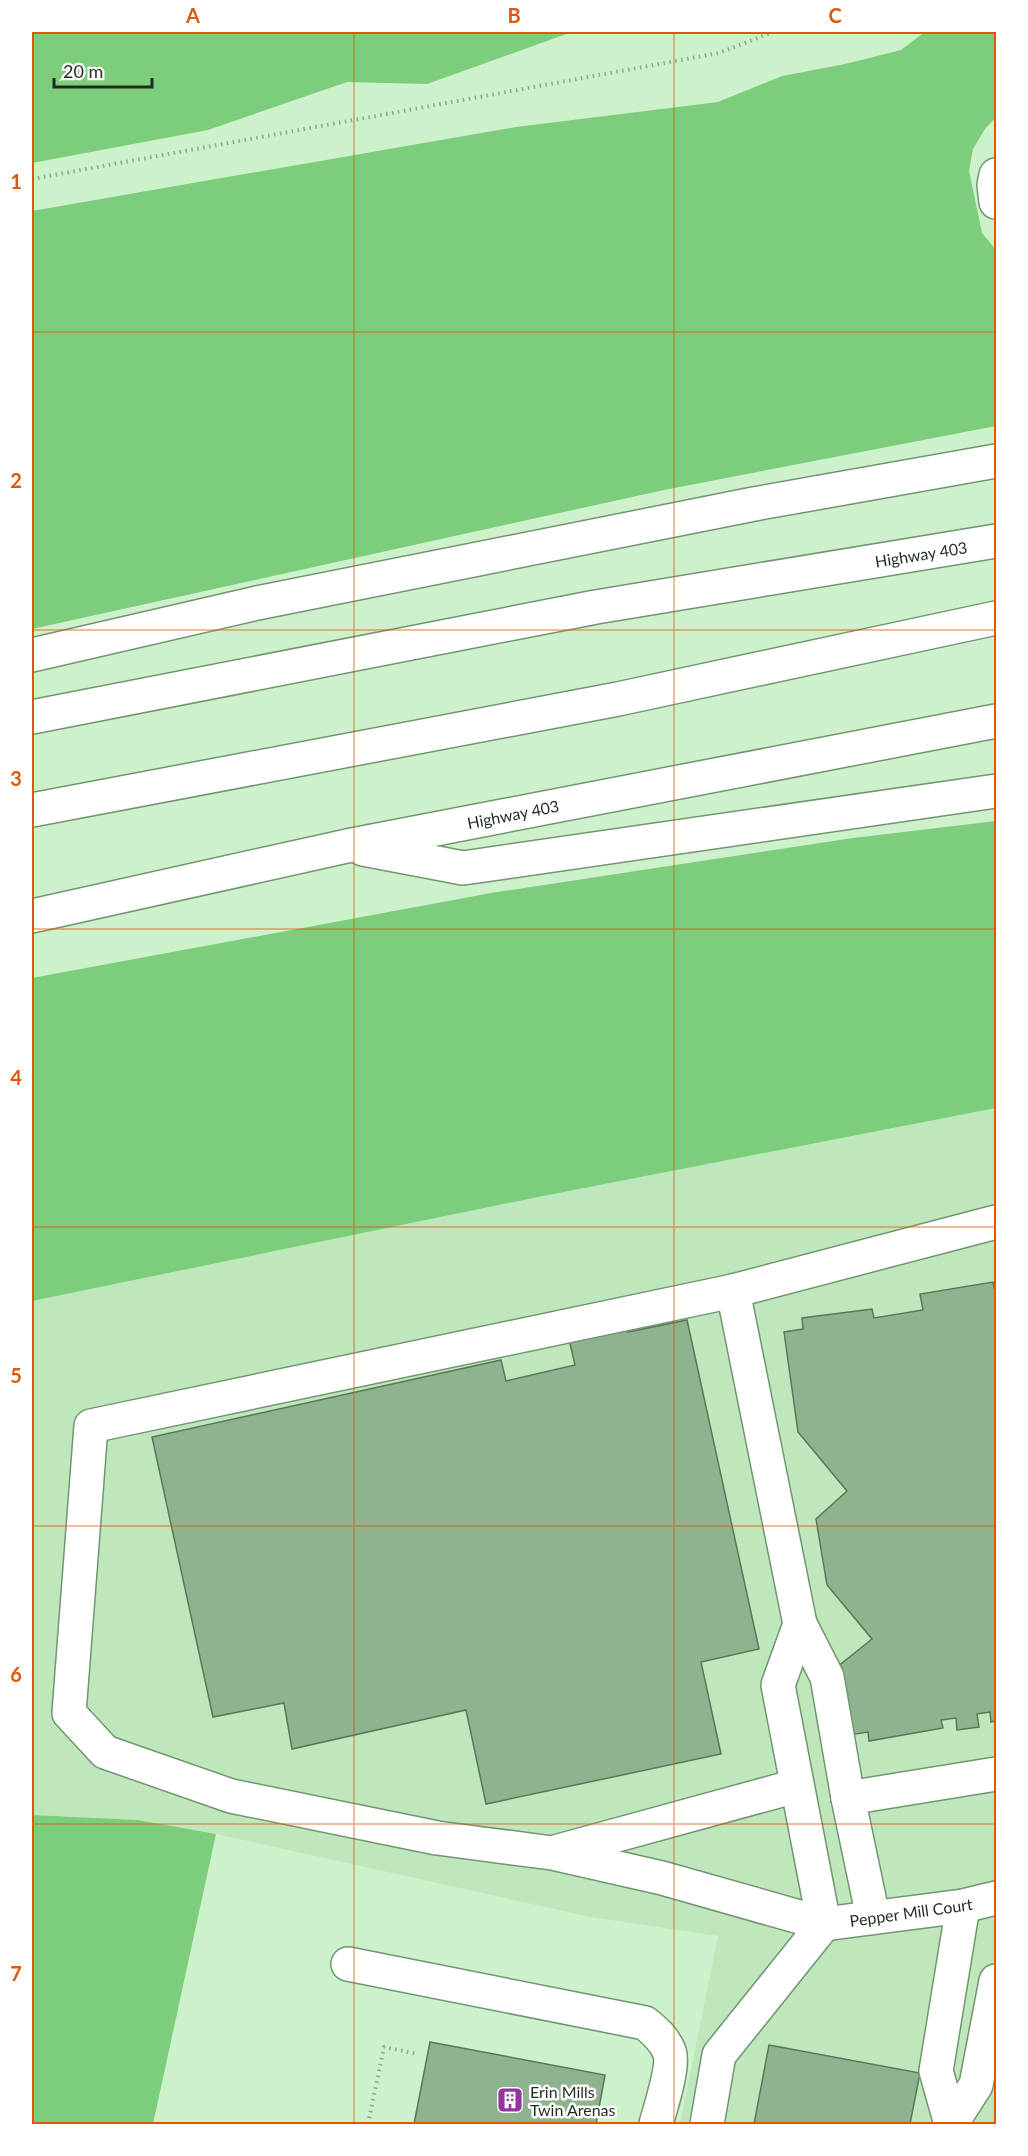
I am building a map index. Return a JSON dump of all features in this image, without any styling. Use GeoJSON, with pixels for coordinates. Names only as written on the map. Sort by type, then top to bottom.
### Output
{"type":"FeatureCollection","features":[{"type":"Feature","properties":{"kind":"main road"},"geometry":{"type":"LineString","coordinates":[[996,175],[994,185],[996,202]]}},
{"type":"Feature","properties":{"kind":"main road"},"geometry":{"type":"LineString","coordinates":[[32,655],[269,601],[754,504],[996,461]]}},
{"type":"Feature","properties":{"kind":"main road","name":"Highway 403"},"geometry":{"type":"LineString","coordinates":[[32,717],[596,607],[996,541]]}},
{"type":"Feature","properties":{"kind":"main road"},"geometry":{"type":"LineString","coordinates":[[32,810],[618,699],[996,618]]}},
{"type":"Feature","properties":{"kind":"main road","name":"Highway 403"},"geometry":{"type":"LineString","coordinates":[[32,916],[347,846],[996,721]]}},
{"type":"Feature","properties":{"kind":"main road"},"geometry":{"type":"LineString","coordinates":[[347,846],[462,868],[996,791]]}},
{"type":"Feature","properties":{"kind":"main road"},"geometry":{"type":"LineString","coordinates":[[824,1924],[662,1878],[552,1853],[437,1838],[231,1796],[105,1752],[69,1713],[91,1426],[734,1291],[996,1222]]}},
{"type":"Feature","properties":{"kind":"main road"},"geometry":{"type":"LineString","coordinates":[[734,1291],[800,1624],[827,1677],[848,1798],[873,1917]]}},
{"type":"Feature","properties":{"kind":"main road"},"geometry":{"type":"LineString","coordinates":[[800,1624],[778,1685],[824,1924]]}},
{"type":"Feature","properties":{"kind":"main road"},"geometry":{"type":"LineString","coordinates":[[848,1798],[996,1774]]}},
{"type":"Feature","properties":{"kind":"main road"},"geometry":{"type":"LineString","coordinates":[[552,1853],[796,1786]]}},
{"type":"Feature","properties":{"kind":"main road","name":"Pepper Mill Court"},"geometry":{"type":"LineString","coordinates":[[824,1924],[963,1906],[996,1898]]}},
{"type":"Feature","properties":{"kind":"main road"},"geometry":{"type":"LineString","coordinates":[[951,2124],[936,2071],[963,1906]]}},
{"type":"Feature","properties":{"kind":"main road"},"geometry":{"type":"LineString","coordinates":[[707,2124],[719,2055],[824,1924]]}},
{"type":"Feature","properties":{"kind":"main road"},"geometry":{"type":"LineString","coordinates":[[348,1964],[645,2022],[661,2037],[670,2053],[669,2075],[656,2124]]}},
{"type":"Feature","properties":{"kind":"main road"},"geometry":{"type":"LineString","coordinates":[[951,2124],[976,2085],[996,1981]]}},
{"type":"Feature","properties":{"kind":"path"},"geometry":{"type":"LineString","coordinates":[[32,178],[719,53],[773,32]]}},
{"type":"Feature","properties":{"kind":"path"},"geometry":{"type":"LineString","coordinates":[[369,2124],[384,2047],[418,2054]]}},
{"type":"Feature","properties":{"kind":"shaded area"},"geometry":{"type":"Polygon","coordinates":[[[996,1108],[996,2124],[680,2124],[718,1936],[591,1917],[216,1834],[138,1820],[32,1815],[32,1301],[538,1197],[996,1108]]]}},
{"type":"Feature","properties":{"kind":"green space"},"geometry":{"type":"Polygon","coordinates":[[[32,32],[572,32],[427,84],[347,82],[208,130],[32,163],[32,32]]]}},
{"type":"Feature","properties":{"kind":"green space"},"geometry":{"type":"Polygon","coordinates":[[[921,32],[996,32],[996,117],[985,129],[973,149],[969,171],[982,233],[996,250],[996,426],[664,490],[32,629],[32,211],[516,127],[718,102],[782,76],[901,50],[922,34],[921,32]]]}},
{"type":"Feature","properties":{"kind":"green space"},"geometry":{"type":"Polygon","coordinates":[[[996,821],[996,1108],[538,1197],[32,1301],[32,978],[491,893],[853,838],[996,821]]]}},
{"type":"Feature","properties":{"kind":"green space"},"geometry":{"type":"Polygon","coordinates":[[[32,1815],[138,1820],[216,1834],[153,2124],[32,2124],[32,1815]]]}},
{"type":"Feature","properties":{"kind":"building"},"geometry":{"type":"Polygon","coordinates":[[[993,1282],[994,1288],[996,1287],[996,1721],[991,1722],[990,1712],[977,1714],[979,1727],[957,1730],[956,1718],[941,1720],[943,1728],[869,1741],[868,1732],[849,1735],[837,1667],[872,1639],[827,1585],[816,1519],[847,1491],[798,1432],[784,1332],[803,1329],[802,1318],[872,1309],[874,1318],[923,1310],[920,1294],[993,1282]]]}},
{"type":"Feature","properties":{"kind":"building"},"geometry":{"type":"Polygon","coordinates":[[[687,1320],[759,1649],[701,1662],[721,1754],[486,1804],[466,1710],[292,1749],[284,1703],[213,1717],[152,1437],[501,1360],[506,1381],[575,1365],[569,1339],[627,1327],[628,1332],[687,1320]]]}},
{"type":"Feature","properties":{"kind":"building","name":"Erin Mills Twin Arenas"},"geometry":{"type":"Polygon","coordinates":[[[430,2042],[605,2075],[596,2124],[414,2124],[430,2042]]]}},
{"type":"Feature","properties":{"kind":"building"},"geometry":{"type":"Polygon","coordinates":[[[769,2045],[920,2073],[910,2124],[754,2124],[769,2045]]]}},
{"type":"Feature","properties":{"kind":"place","name":"Erin Mills Twin Arenas"},"geometry":{"type":"Point","coordinates":[510,2100]}}]}
